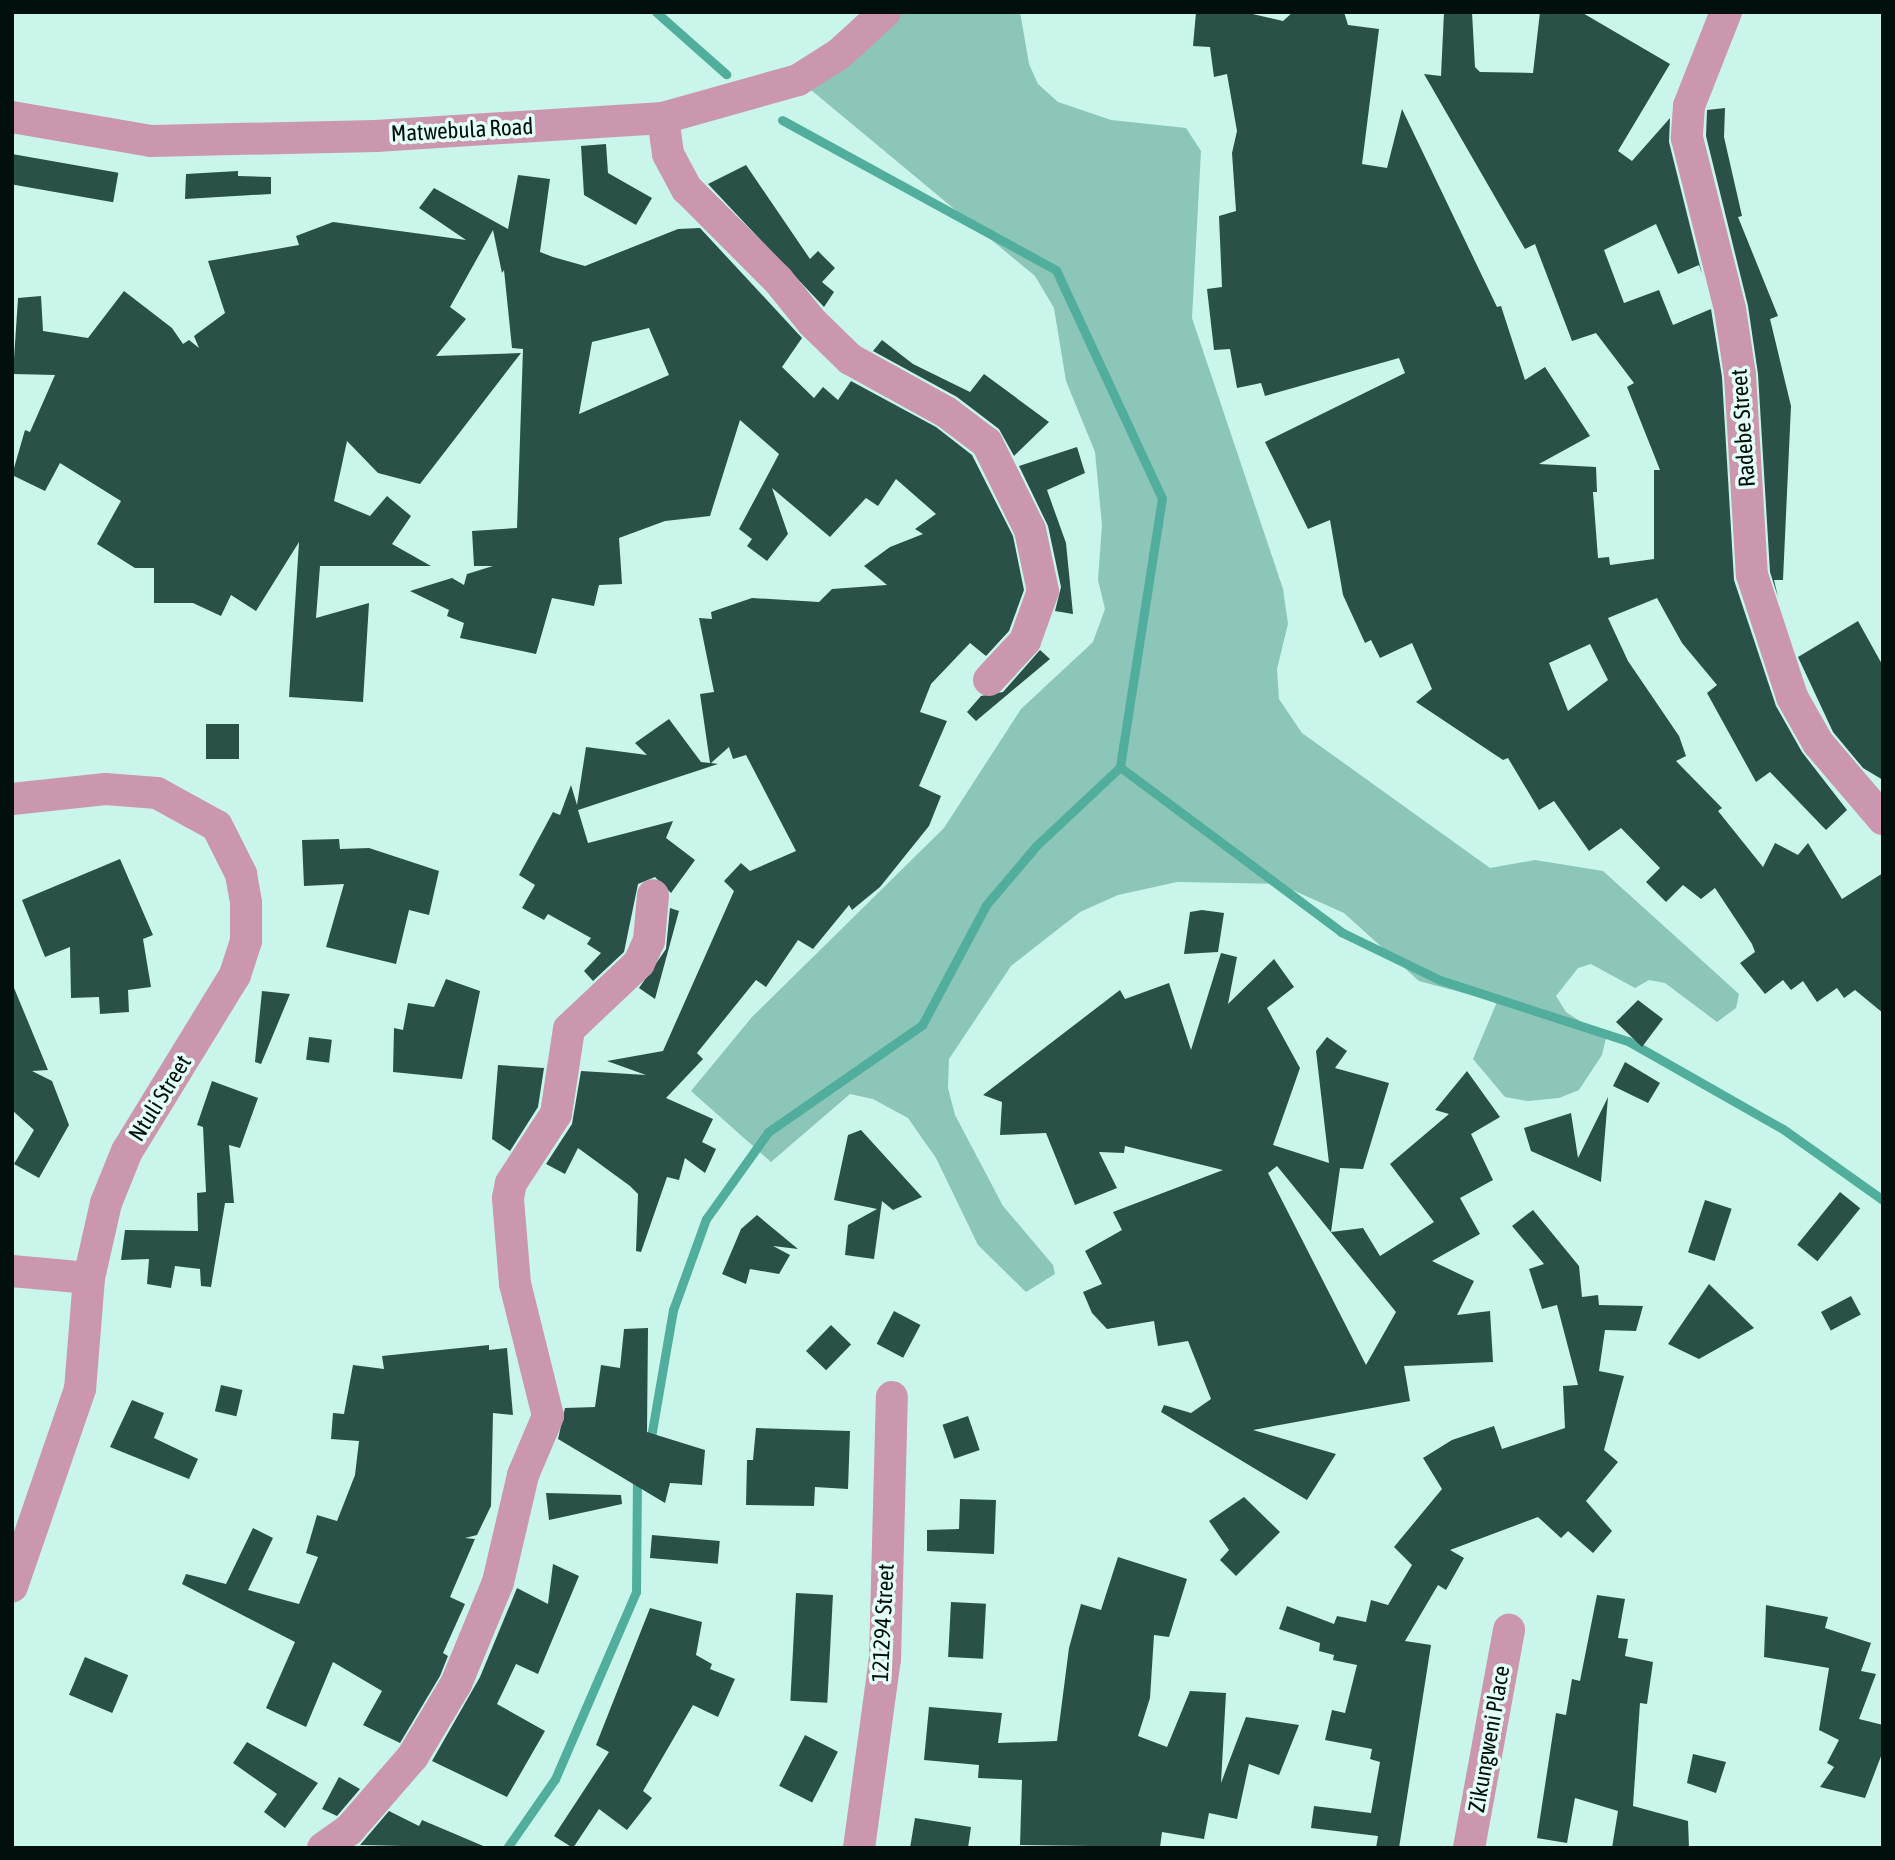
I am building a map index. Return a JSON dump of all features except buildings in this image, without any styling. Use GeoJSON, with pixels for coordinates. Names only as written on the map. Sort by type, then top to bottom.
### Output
{"type":"FeatureCollection","features":[{"type":"Feature","properties":{"kind":"street","name":"Matwebula Road"},"geometry":{"type":"LineString","coordinates":[[12,117],[151,141],[376,136],[663,118],[798,80],[839,54],[885,12]]}},
{"type":"Feature","properties":{"kind":"street","name":"Radebe Street"},"geometry":{"type":"LineString","coordinates":[[1726,12],[1689,106],[1688,138],[1738,362],[1752,575],[1792,698],[1818,743],[1883,819]]}},
{"type":"Feature","properties":{"kind":"street"},"geometry":{"type":"LineString","coordinates":[[663,118],[668,154],[687,189],[778,280],[811,322],[850,359],[946,412],[987,443],[1030,530],[1043,591],[1025,641],[989,680]]}},
{"type":"Feature","properties":{"kind":"street","name":"Ntuli Street"},"geometry":{"type":"LineString","coordinates":[[12,799],[105,789],[157,793],[217,826],[242,874],[246,903],[246,941],[235,975],[127,1151],[106,1203],[89,1278],[80,1389],[12,1587]]}},
{"type":"Feature","properties":{"kind":"street"},"geometry":{"type":"LineString","coordinates":[[323,1848],[349,1830],[413,1756],[456,1685],[498,1582],[523,1475],[548,1416],[507,1237],[510,1190],[556,1114],[569,1030],[639,963],[649,940],[653,895]]}},
{"type":"Feature","properties":{"kind":"street"},"geometry":{"type":"LineString","coordinates":[[12,1271],[89,1278]]}},
{"type":"Feature","properties":{"kind":"street","name":"121294 Street"},"geometry":{"type":"LineString","coordinates":[[859,1848],[885,1659],[892,1397]]}},
{"type":"Feature","properties":{"kind":"street","name":"Zikungweni Place"},"geometry":{"type":"LineString","coordinates":[[1469,1848],[1509,1630]]}},
{"type":"Feature","properties":{"kind":"green space"},"geometry":{"type":"Polygon","coordinates":[[[886,12],[1020,12],[1029,64],[1038,84],[1058,102],[1111,120],[1186,128],[1201,151],[1192,318],[1283,589],[1288,624],[1277,669],[1279,699],[1302,733],[1490,868],[1535,860],[1603,871],[1739,994],[1736,1008],[1717,1022],[1665,983],[1649,980],[1635,988],[1591,964],[1578,968],[1556,996],[1566,1012],[1606,1038],[1602,1055],[1579,1090],[1559,1098],[1528,1101],[1505,1097],[1473,1059],[1497,1002],[1419,981],[1344,913],[1279,884],[1177,882],[1118,895],[1080,912],[1011,966],[949,1059],[948,1088],[955,1115],[1003,1206],[1053,1265],[1055,1274],[1026,1292],[978,1245],[936,1158],[908,1118],[873,1099],[850,1094],[771,1162],[691,1091],[752,1017],[944,828],[1021,709],[1093,642],[1105,609],[1098,580],[1102,525],[1095,452],[1066,381],[1054,308],[1035,276],[799,80],[886,12]]]}},
{"type":"Feature","properties":{"kind":"waterway"},"geometry":{"type":"LineString","coordinates":[[656,12],[726,74]]}},
{"type":"Feature","properties":{"kind":"waterway"},"geometry":{"type":"LineString","coordinates":[[782,120],[1056,270],[1162,498],[1120,767],[1341,932],[1440,980],[1628,1041],[1783,1129],[1883,1200]]}},
{"type":"Feature","properties":{"kind":"waterway"},"geometry":{"type":"LineString","coordinates":[[650,1443],[673,1310],[706,1219],[768,1132],[922,1025],[986,905],[1036,846],[1120,767]]}},
{"type":"Feature","properties":{"kind":"waterway"},"geometry":{"type":"LineString","coordinates":[[507,1848],[555,1779],[636,1592],[637,1476]]}}]}
